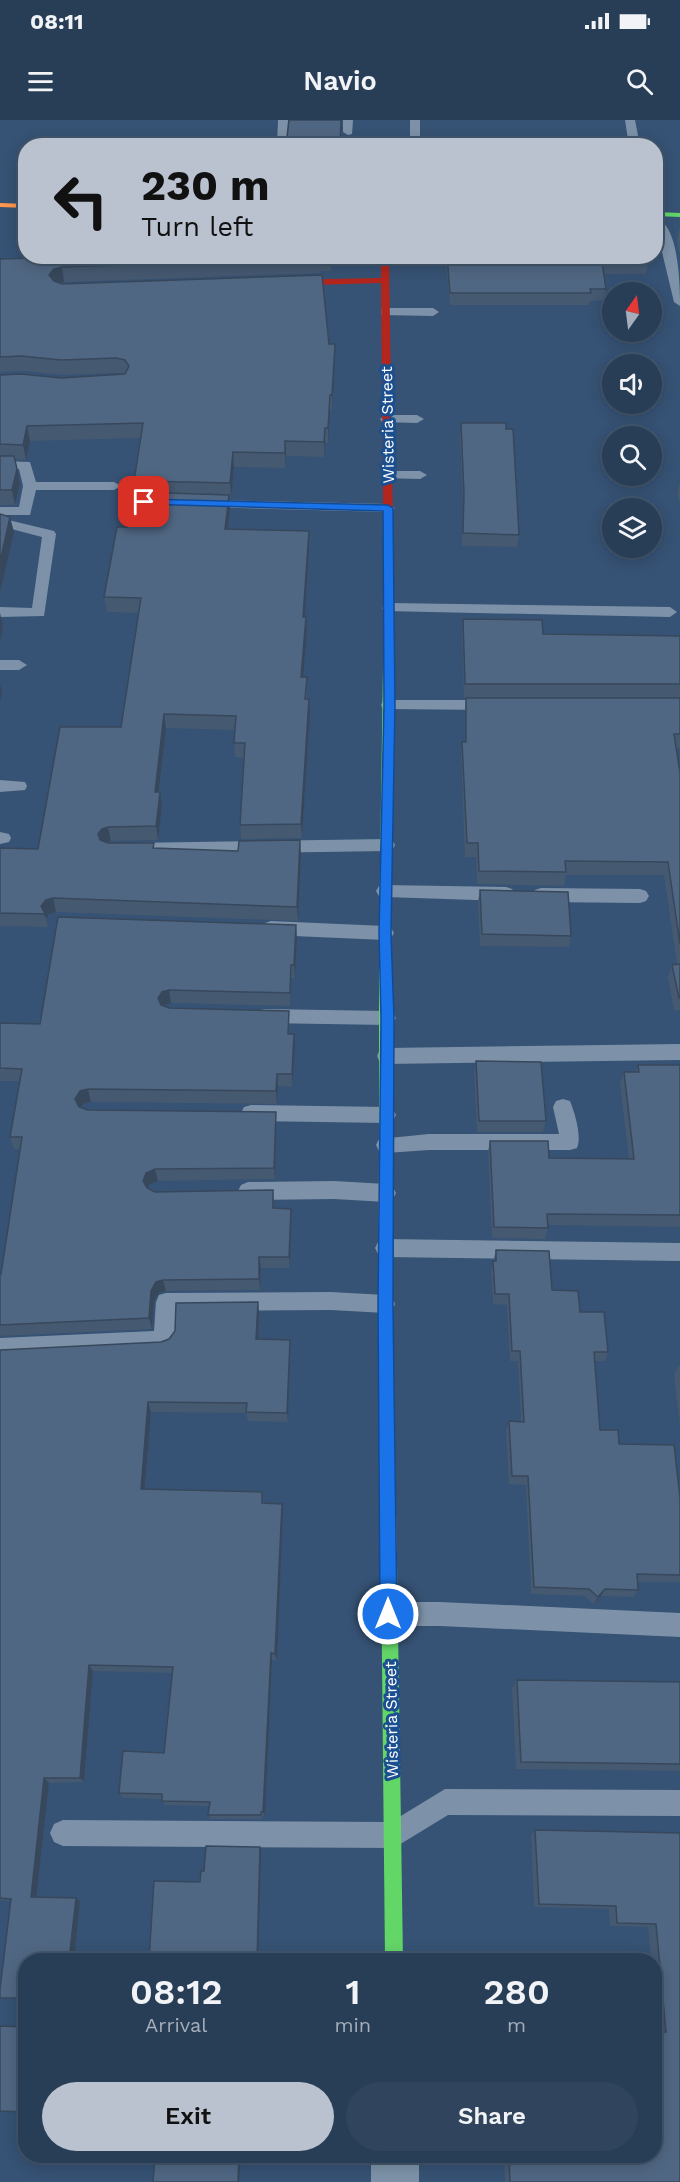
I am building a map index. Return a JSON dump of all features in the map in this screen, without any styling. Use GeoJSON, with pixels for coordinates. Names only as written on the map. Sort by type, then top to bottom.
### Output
{"type":"FeatureCollection","features":[{"type":"Feature","properties":{"kind":"street"},"geometry":{"type":"LineString","coordinates":[[0,205],[18,206]]}},
{"type":"Feature","properties":{"kind":"street"},"geometry":{"type":"LineString","coordinates":[[663,214],[680,214]]}},
{"type":"Feature","properties":{"kind":"street","name":"Wisteria Street"},"geometry":{"type":"LineString","coordinates":[[385,264],[389,608],[385,933],[387,1018],[385,1304],[394,1953]]}},
{"type":"Feature","properties":{"kind":"street"},"geometry":{"type":"LineString","coordinates":[[267,283],[385,280]]}},
{"type":"Feature","properties":{"kind":"street"},"geometry":{"type":"LineString","coordinates":[[395,2163],[395,2182]]}},
{"type":"Feature","properties":{"kind":"lane"},"geometry":{"type":"LineString","coordinates":[[282,138],[283,120]]}},
{"type":"Feature","properties":{"kind":"lane"},"geometry":{"type":"LineString","coordinates":[[415,120],[415,138]]}},
{"type":"Feature","properties":{"kind":"lane"},"geometry":{"type":"LineString","coordinates":[[630,120],[633,138]]}},
{"type":"Feature","properties":{"kind":"lane"},"geometry":{"type":"LineString","coordinates":[[663,228],[680,302]]}},
{"type":"Feature","properties":{"kind":"lane"},"geometry":{"type":"LineString","coordinates":[[385,312],[433,312]]}},
{"type":"Feature","properties":{"kind":"lane"},"geometry":{"type":"LineString","coordinates":[[387,419],[417,419]]}},
{"type":"Feature","properties":{"kind":"lane"},"geometry":{"type":"LineString","coordinates":[[0,465],[25,465],[30,486],[25,512],[0,511]]}},
{"type":"Feature","properties":{"kind":"lane"},"geometry":{"type":"LineString","coordinates":[[387,475],[420,475]]}},
{"type":"Feature","properties":{"kind":"lane"},"geometry":{"type":"LineString","coordinates":[[30,486],[114,486]]}},
{"type":"Feature","properties":{"kind":"lane"},"geometry":{"type":"LineString","coordinates":[[192,503],[388,508]]}},
{"type":"Feature","properties":{"kind":"lane"},"geometry":{"type":"LineString","coordinates":[[0,522],[49,534],[39,613],[0,612]]}},
{"type":"Feature","properties":{"kind":"lane"},"geometry":{"type":"LineString","coordinates":[[389,608],[670,612]]}},
{"type":"Feature","properties":{"kind":"lane"},"geometry":{"type":"LineString","coordinates":[[0,665],[20,665]]}},
{"type":"Feature","properties":{"kind":"lane"},"geometry":{"type":"LineString","coordinates":[[389,705],[509,705]]}},
{"type":"Feature","properties":{"kind":"lane"},"geometry":{"type":"LineString","coordinates":[[0,786],[19,786]]}},
{"type":"Feature","properties":{"kind":"lane"},"geometry":{"type":"LineString","coordinates":[[111,849],[387,846]]}},
{"type":"Feature","properties":{"kind":"lane"},"geometry":{"type":"LineString","coordinates":[[386,891],[640,896]]}},
{"type":"Feature","properties":{"kind":"lane"},"geometry":{"type":"LineString","coordinates":[[258,928],[385,933]]}},
{"type":"Feature","properties":{"kind":"lane"},"geometry":{"type":"LineString","coordinates":[[243,1015],[387,1018]]}},
{"type":"Feature","properties":{"kind":"lane"},"geometry":{"type":"LineString","coordinates":[[386,1056],[680,1052]]}},
{"type":"Feature","properties":{"kind":"lane"},"geometry":{"type":"LineString","coordinates":[[386,1145],[429,1142],[570,1142],[563,1107]]}},
{"type":"Feature","properties":{"kind":"lane"},"geometry":{"type":"LineString","coordinates":[[230,1113],[386,1115]]}},
{"type":"Feature","properties":{"kind":"lane"},"geometry":{"type":"LineString","coordinates":[[228,1191],[334,1190],[386,1193]]}},
{"type":"Feature","properties":{"kind":"lane"},"geometry":{"type":"LineString","coordinates":[[385,1248],[680,1252]]}},
{"type":"Feature","properties":{"kind":"lane"},"geometry":{"type":"LineString","coordinates":[[0,1347],[164,1340],[166,1302],[331,1301],[385,1304]]}},
{"type":"Feature","properties":{"kind":"lane"},"geometry":{"type":"LineString","coordinates":[[388,1614],[440,1614],[680,1625]]}},
{"type":"Feature","properties":{"kind":"lane"},"geometry":{"type":"LineString","coordinates":[[63,1833],[394,1835],[445,1802],[680,1803]]}},
{"type":"Feature","properties":{"kind":"building"},"geometry":{"type":"Polygon","coordinates":[[[289,120],[341,120],[340,138],[287,138],[289,120]]]}},
{"type":"Feature","properties":{"kind":"building"},"geometry":{"type":"Polygon","coordinates":[[[18,258],[18,264],[159,264],[54,269],[49,275],[54,281],[62,284],[322,275],[329,344],[335,344],[332,395],[330,395],[328,428],[325,428],[324,442],[285,441],[285,453],[233,452],[230,483],[142,481],[133,486],[143,423],[27,426],[23,445],[0,444],[0,375],[21,374],[61,378],[125,374],[129,366],[125,360],[116,358],[61,360],[21,356],[0,357],[0,259],[18,258]]]}},
{"type":"Feature","properties":{"kind":"building"},"geometry":{"type":"Polygon","coordinates":[[[448,264],[602,264],[605,282],[602,282],[602,289],[590,289],[591,293],[450,293],[448,264]]]}},
{"type":"Feature","properties":{"kind":"building"},"geometry":{"type":"Polygon","coordinates":[[[461,423],[506,423],[506,429],[513,429],[519,535],[463,533],[461,423]]]}},
{"type":"Feature","properties":{"kind":"building"},"geometry":{"type":"Polygon","coordinates":[[[0,456],[14,456],[17,469],[12,490],[0,490],[0,456]]]}},
{"type":"Feature","properties":{"kind":"building"},"geometry":{"type":"Polygon","coordinates":[[[133,486],[137,492],[229,495],[225,529],[309,531],[301,677],[307,677],[305,699],[309,699],[301,824],[240,825],[245,743],[234,743],[236,716],[164,714],[155,792],[160,792],[156,826],[108,827],[102,829],[98,834],[100,840],[108,843],[154,843],[153,848],[238,851],[239,841],[300,840],[297,907],[53,898],[46,900],[41,906],[45,914],[0,913],[0,848],[38,849],[60,727],[121,727],[141,598],[104,597],[117,527],[127,527],[133,486]]]}},
{"type":"Feature","properties":{"kind":"building"},"geometry":{"type":"Polygon","coordinates":[[[0,514],[10,517],[0,562],[0,514]]]}},
{"type":"Feature","properties":{"kind":"building"},"geometry":{"type":"Polygon","coordinates":[[[463,619],[542,620],[543,634],[680,636],[680,684],[465,684],[463,619]]]}},
{"type":"Feature","properties":{"kind":"building"},"geometry":{"type":"Polygon","coordinates":[[[466,698],[680,698],[680,734],[674,734],[680,773],[680,944],[668,862],[565,861],[566,872],[479,871],[478,843],[467,843],[462,742],[466,742],[466,698]]]}},
{"type":"Feature","properties":{"kind":"building"},"geometry":{"type":"Polygon","coordinates":[[[480,890],[568,892],[571,936],[482,934],[480,890]]]}},
{"type":"Feature","properties":{"kind":"building"},"geometry":{"type":"Polygon","coordinates":[[[58,917],[296,925],[290,993],[169,990],[162,992],[158,998],[161,1005],[169,1008],[289,1011],[288,1034],[294,1034],[292,1074],[277,1074],[276,1091],[88,1089],[80,1091],[75,1099],[79,1107],[88,1110],[276,1112],[274,1168],[155,1169],[146,1173],[143,1181],[147,1188],[155,1192],[273,1190],[273,1208],[291,1209],[289,1257],[259,1257],[259,1279],[156,1282],[151,1291],[149,1318],[0,1325],[0,1274],[22,1137],[10,1137],[22,1069],[0,1068],[0,1023],[40,1024],[58,917]]]}},
{"type":"Feature","properties":{"kind":"building"},"geometry":{"type":"Polygon","coordinates":[[[680,964],[680,998],[679,998],[672,965],[680,964]]]}},
{"type":"Feature","properties":{"kind":"building"},"geometry":{"type":"Polygon","coordinates":[[[476,1061],[541,1062],[546,1121],[479,1121],[476,1061]]]}},
{"type":"Feature","properties":{"kind":"building"},"geometry":{"type":"Polygon","coordinates":[[[638,1065],[680,1065],[680,1215],[547,1214],[548,1228],[494,1227],[490,1141],[548,1141],[549,1158],[634,1159],[624,1072],[639,1072],[638,1065]]]}},
{"type":"Feature","properties":{"kind":"building"},"geometry":{"type":"Polygon","coordinates":[[[496,1250],[549,1251],[552,1290],[578,1291],[580,1312],[604,1312],[608,1352],[594,1352],[600,1430],[618,1430],[619,1444],[674,1445],[680,1498],[680,1575],[637,1574],[638,1590],[605,1589],[598,1597],[589,1589],[534,1587],[528,1476],[512,1476],[509,1421],[524,1422],[520,1351],[512,1351],[509,1294],[495,1294],[493,1261],[496,1261],[496,1250]]]}},
{"type":"Feature","properties":{"kind":"building"},"geometry":{"type":"Polygon","coordinates":[[[258,1302],[256,1339],[290,1340],[287,1413],[246,1412],[247,1403],[148,1402],[141,1489],[262,1492],[262,1503],[282,1504],[275,1654],[271,1653],[263,1812],[261,1815],[208,1815],[210,1802],[162,1801],[162,1794],[119,1793],[123,1751],[164,1753],[173,1667],[89,1665],[80,1778],[44,1778],[31,1897],[76,1898],[70,1953],[18,1953],[18,1998],[0,1998],[11,1899],[0,1898],[0,1350],[161,1342],[169,1339],[175,1331],[176,1303],[258,1302]]]}},
{"type":"Feature","properties":{"kind":"building"},"geometry":{"type":"Polygon","coordinates":[[[517,1680],[680,1682],[680,1764],[521,1762],[517,1680]]]}},
{"type":"Feature","properties":{"kind":"building"},"geometry":{"type":"Polygon","coordinates":[[[535,1830],[680,1833],[680,2182],[510,2182],[509,2163],[662,2163],[662,2032],[666,2032],[662,1989],[662,1953],[659,1953],[656,1924],[617,1923],[616,1906],[539,1904],[535,1830]]]}},
{"type":"Feature","properties":{"kind":"building"},"geometry":{"type":"Polygon","coordinates":[[[206,1846],[260,1847],[257,1953],[149,1953],[154,1881],[200,1882],[201,1871],[204,1871],[206,1846]]]}},
{"type":"Feature","properties":{"kind":"building"},"geometry":{"type":"Polygon","coordinates":[[[0,2026],[18,2027],[18,2112],[0,2111],[0,2026]]]}},
{"type":"Feature","properties":{"kind":"building"},"geometry":{"type":"Polygon","coordinates":[[[154,2163],[239,2163],[238,2182],[153,2182],[154,2163]]]}},
{"type":"Feature","properties":{"kind":"traffic: fast"},"geometry":{"type":"LineString","coordinates":[[663,214],[680,215]]}},
{"type":"Feature","properties":{"kind":"traffic: fast"},"geometry":{"type":"LineString","coordinates":[[386,1157],[385,933],[389,600]]}},
{"type":"Feature","properties":{"kind":"traffic: fast"},"geometry":{"type":"LineString","coordinates":[[389,1562],[394,1953]]}},
{"type":"Feature","properties":{"kind":"traffic: slow"},"geometry":{"type":"LineString","coordinates":[[0,205],[18,206]]}},
{"type":"Feature","properties":{"kind":"traffic: slow"},"geometry":{"type":"LineString","coordinates":[[386,1157],[385,1304],[389,1562]]}},
{"type":"Feature","properties":{"kind":"traffic: jam"},"geometry":{"type":"LineString","coordinates":[[385,264],[389,600]]}},
{"type":"Feature","properties":{"kind":"traffic: jam"},"geometry":{"type":"LineString","coordinates":[[279,283],[385,280]]}},
{"type":"Feature","properties":{"kind":"route"},"geometry":{"type":"LineString","coordinates":[[144,502],[388,508],[385,1304],[388,1614]]}}]}
